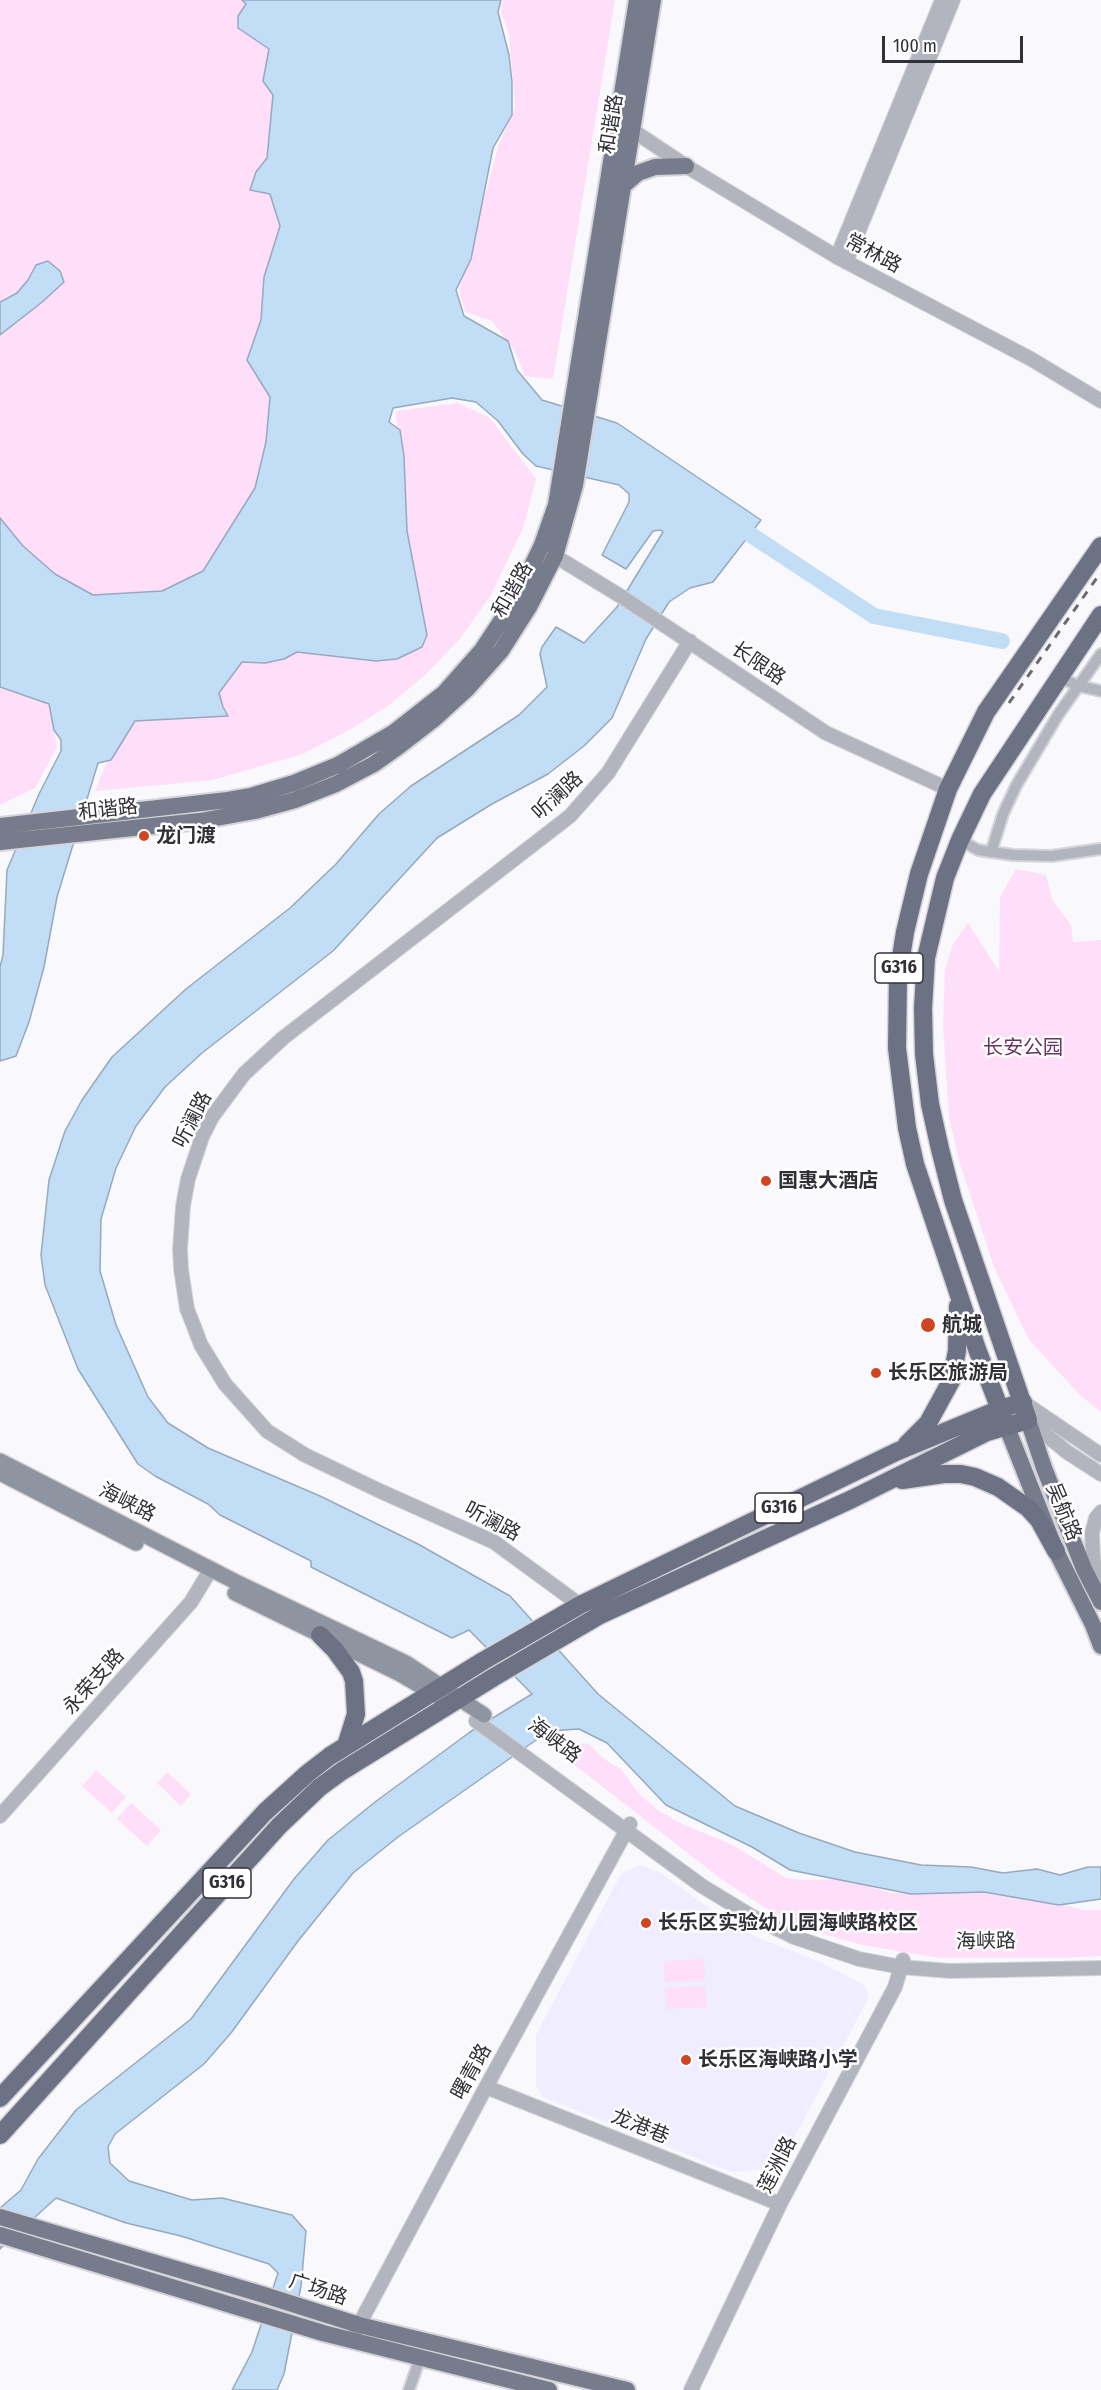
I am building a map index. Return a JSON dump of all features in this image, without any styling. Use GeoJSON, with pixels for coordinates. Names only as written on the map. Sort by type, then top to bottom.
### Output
{"type":"FeatureCollection","features":[{"type":"Feature","properties":{"kind":"highway","name":"G316"},"geometry":{"type":"LineString","coordinates":[[1003,1417],[977,1349],[915,1164],[902,1095],[896,1021],[898,976],[919,874],[948,789],[986,712],[1101,546]]}},
{"type":"Feature","properties":{"kind":"highway","name":"G316"},"geometry":{"type":"LineString","coordinates":[[0,2098],[265,1812],[308,1773],[346,1746],[483,1661],[580,1605],[896,1452],[1003,1417],[1028,1420],[953,1200],[930,1104],[924,1054],[923,1008],[926,958],[940,896],[960,840],[982,794],[1101,615]]}},
{"type":"Feature","properties":{"kind":"highway"},"geometry":{"type":"LineString","coordinates":[[896,1452],[928,1423],[951,1381],[957,1351],[958,1293]]}},
{"type":"Feature","properties":{"kind":"highway"},"geometry":{"type":"LineString","coordinates":[[977,1349],[993,1352],[999,1348],[1001,1338]]}},
{"type":"Feature","properties":{"kind":"highway","name":"G316"},"geometry":{"type":"LineString","coordinates":[[0,2135],[279,1826],[320,1787],[342,1771],[600,1615],[876,1485],[1003,1417],[1023,1401]]}},
{"type":"Feature","properties":{"kind":"highway"},"geometry":{"type":"LineString","coordinates":[[876,1485],[944,1474],[975,1477],[998,1487],[1028,1508],[1039,1520],[1056,1551]]}},
{"type":"Feature","properties":{"kind":"highway"},"geometry":{"type":"LineString","coordinates":[[320,1635],[341,1657],[354,1681],[356,1714],[346,1746]]}},
{"type":"Feature","properties":{"kind":"main road","name":"和谐路"},"geometry":{"type":"LineString","coordinates":[[582,403],[637,0]]}},
{"type":"Feature","properties":{"kind":"main road","name":"和谐路"},"geometry":{"type":"LineString","coordinates":[[0,842],[200,821],[255,811],[296,800],[374,764],[433,720],[468,688],[501,651],[529,607],[555,556],[623,186],[653,0]]}},
{"type":"Feature","properties":{"kind":"main road"},"geometry":{"type":"LineString","coordinates":[[623,186],[638,173],[655,167],[686,166]]}},
{"type":"Feature","properties":{"kind":"main road","name":"和谐路"},"geometry":{"type":"LineString","coordinates":[[5,825],[251,796],[294,783],[338,765],[393,733],[444,693],[496,631],[517,597],[542,545],[556,505],[568,484]]}},
{"type":"Feature","properties":{"kind":"main road","name":"吴航路"},"geometry":{"type":"LineString","coordinates":[[1003,1417],[1056,1551],[1101,1646]]}},
{"type":"Feature","properties":{"kind":"main road","name":"吴航路"},"geometry":{"type":"LineString","coordinates":[[1028,1420],[1084,1569],[1100,1601]]}},
{"type":"Feature","properties":{"kind":"main road","name":"海峡路"},"geometry":{"type":"LineString","coordinates":[[0,1461],[320,1635],[437,1690],[480,1718]]}},
{"type":"Feature","properties":{"kind":"main road","name":"海峡路"},"geometry":{"type":"LineString","coordinates":[[0,1473],[209,1574],[406,1664],[437,1690]]}},
{"type":"Feature","properties":{"kind":"main road"},"geometry":{"type":"LineString","coordinates":[[1039,1508],[1041,1501],[1047,1495],[1057,1501]]}},
{"type":"Feature","properties":{"kind":"main road","name":"广场路"},"geometry":{"type":"LineString","coordinates":[[0,2217],[359,2325],[627,2390]]}},
{"type":"Feature","properties":{"kind":"main road","name":"广场路"},"geometry":{"type":"LineString","coordinates":[[0,2235],[350,2341],[549,2390]]}},
{"type":"Feature","properties":{"kind":"street"},"geometry":{"type":"LineString","coordinates":[[841,260],[942,0]]}},
{"type":"Feature","properties":{"kind":"street"},"geometry":{"type":"LineString","coordinates":[[841,260],[953,0]]}},
{"type":"Feature","properties":{"kind":"street","name":"常林路"},"geometry":{"type":"LineString","coordinates":[[632,130],[686,166],[841,260],[1031,359],[1101,401]]}},
{"type":"Feature","properties":{"kind":"street","name":"长限路"},"geometry":{"type":"LineString","coordinates":[[555,556],[690,641],[826,733],[948,789]]}},
{"type":"Feature","properties":{"kind":"street","name":"听澜路"},"geometry":{"type":"LineString","coordinates":[[580,1605],[494,1542],[326,1465],[267,1431],[234,1397],[219,1376],[201,1345],[193,1324],[185,1299],[180,1249],[183,1206],[188,1179],[202,1137],[212,1117],[244,1074],[283,1038],[570,816],[608,773],[690,641]]}},
{"type":"Feature","properties":{"kind":"street"},"geometry":{"type":"LineString","coordinates":[[991,852],[1003,814],[1016,786],[1058,715],[1101,654]]}},
{"type":"Feature","properties":{"kind":"street"},"geometry":{"type":"LineString","coordinates":[[1058,677],[1079,686],[1101,690]]}},
{"type":"Feature","properties":{"kind":"street"},"geometry":{"type":"LineString","coordinates":[[960,840],[978,850],[1053,856],[1101,849]]}},
{"type":"Feature","properties":{"kind":"street"},"geometry":{"type":"LineString","coordinates":[[1023,1401],[1101,1455]]}},
{"type":"Feature","properties":{"kind":"street"},"geometry":{"type":"LineString","coordinates":[[1028,1420],[1067,1452],[1101,1474]]}},
{"type":"Feature","properties":{"kind":"street"},"geometry":{"type":"LineString","coordinates":[[1100,1601],[1093,1557],[1092,1533],[1096,1518],[1101,1512]]}},
{"type":"Feature","properties":{"kind":"street","name":"永荣支路"},"geometry":{"type":"LineString","coordinates":[[0,1816],[191,1602],[209,1574]]}},
{"type":"Feature","properties":{"kind":"street","name":"海峡路"},"geometry":{"type":"LineString","coordinates":[[480,1718],[706,1880],[785,1926],[851,1950],[902,1964],[950,1971],[1101,1968]]}},
{"type":"Feature","properties":{"kind":"street","name":"曙青路"},"geometry":{"type":"LineString","coordinates":[[350,2341],[629,1827]]}},
{"type":"Feature","properties":{"kind":"street","name":"海峡路"},"geometry":{"type":"LineString","coordinates":[[902,1964],[1101,1960]]}},
{"type":"Feature","properties":{"kind":"street","name":"莲洲路"},"geometry":{"type":"LineString","coordinates":[[691,2390],[780,2204],[895,1987],[902,1964]]}},
{"type":"Feature","properties":{"kind":"street","name":"龙港巷"},"geometry":{"type":"LineString","coordinates":[[486,2087],[780,2204]]}},
{"type":"Feature","properties":{"kind":"street"},"geometry":{"type":"LineString","coordinates":[[409,2390],[420,2358]]}},
{"type":"Feature","properties":{"kind":"shaded area","name":"长乐区海峡路小学"},"geometry":{"type":"Polygon","coordinates":[[[640,1865],[659,1872],[706,1906],[756,1937],[818,1961],[864,1985],[869,1997],[778,2168],[731,2172],[543,2097],[536,2086],[536,2035],[621,1874],[640,1865]]]}},
{"type":"Feature","properties":{"kind":"green space"},"geometry":{"type":"Polygon","coordinates":[[[0,0],[297,0],[285,462],[233,574],[105,615],[0,542],[0,0]]]}},
{"type":"Feature","properties":{"kind":"green space"},"geometry":{"type":"Polygon","coordinates":[[[503,0],[615,0],[553,379],[525,376],[514,350],[492,321],[465,312],[459,289],[499,144],[515,107],[509,34],[501,12],[503,0]]]}},
{"type":"Feature","properties":{"kind":"green space"},"geometry":{"type":"Polygon","coordinates":[[[458,403],[490,418],[536,479],[523,528],[491,595],[459,640],[423,677],[389,705],[353,728],[303,754],[213,780],[95,791],[122,724],[194,713],[248,656],[398,460],[396,411],[458,403]]]}},
{"type":"Feature","properties":{"kind":"green space"},"geometry":{"type":"Polygon","coordinates":[[[0,673],[40,693],[50,706],[57,747],[35,788],[0,805],[0,673]]]}},
{"type":"Feature","properties":{"kind":"green space","name":"长安公园"},"geometry":{"type":"Polygon","coordinates":[[[1016,869],[1046,875],[1052,899],[1071,925],[1073,942],[1101,940],[1101,1412],[1081,1396],[1029,1340],[994,1267],[959,1161],[949,1117],[943,1025],[945,970],[953,944],[968,923],[999,971],[1000,897],[1016,869]]]}},
{"type":"Feature","properties":{"kind":"green space"},"geometry":{"type":"Polygon","coordinates":[[[564,1741],[589,1744],[604,1759],[621,1769],[640,1795],[659,1811],[682,1824],[733,1845],[786,1878],[844,1879],[891,1893],[991,1893],[1046,1900],[1084,1910],[1101,1910],[1101,1956],[939,1958],[862,1945],[790,1924],[721,1879],[549,1745],[564,1741]]]}},
{"type":"Feature","properties":{"kind":"green space"},"geometry":{"type":"Polygon","coordinates":[[[96,1770],[126,1797],[112,1813],[82,1786],[96,1770]]]}},
{"type":"Feature","properties":{"kind":"green space"},"geometry":{"type":"Polygon","coordinates":[[[167,1772],[191,1794],[181,1806],[157,1783],[167,1772]]]}},
{"type":"Feature","properties":{"kind":"green space"},"geometry":{"type":"Polygon","coordinates":[[[131,1803],[161,1830],[147,1846],[117,1819],[131,1803]]]}},
{"type":"Feature","properties":{"kind":"green space"},"geometry":{"type":"Polygon","coordinates":[[[704,1959],[705,1980],[665,1982],[664,1961],[704,1959]]]}},
{"type":"Feature","properties":{"kind":"green space"},"geometry":{"type":"Polygon","coordinates":[[[705,1986],[707,2007],[666,2009],[665,1988],[705,1986]]]}},
{"type":"Feature","properties":{"kind":"water"},"geometry":{"type":"Polygon","coordinates":[[[242,0],[501,0],[498,12],[509,55],[512,115],[493,148],[471,259],[456,290],[464,316],[508,341],[517,370],[542,400],[617,423],[761,520],[713,582],[690,588],[669,602],[646,639],[612,718],[584,746],[548,774],[492,804],[437,838],[333,951],[202,1053],[165,1087],[136,1126],[116,1168],[101,1219],[100,1271],[116,1325],[148,1397],[168,1423],[208,1448],[320,1496],[418,1544],[510,1596],[598,1694],[735,1806],[799,1833],[855,1852],[921,1865],[971,1867],[1003,1873],[1037,1869],[1060,1875],[1088,1867],[1101,1867],[1101,1899],[1059,1905],[984,1892],[911,1894],[790,1870],[752,1847],[666,1805],[607,1743],[579,1729],[549,1731],[398,1837],[353,1873],[298,1941],[231,2033],[204,2064],[115,2134],[108,2147],[110,2163],[129,2181],[192,2200],[222,2198],[292,2215],[306,2231],[301,2286],[284,2374],[277,2390],[232,2390],[252,2352],[278,2273],[269,2264],[181,2236],[126,2223],[56,2198],[0,2249],[0,2208],[21,2190],[38,2159],[76,2110],[191,2019],[294,1879],[328,1840],[470,1732],[532,1694],[469,1630],[452,1638],[311,1567],[311,1561],[220,1515],[208,1504],[155,1476],[138,1464],[78,1369],[45,1285],[41,1255],[49,1180],[65,1131],[82,1100],[112,1057],[186,989],[290,908],[336,864],[379,814],[411,786],[519,715],[547,687],[540,654],[542,647],[556,627],[584,643],[617,607],[663,532],[653,531],[626,569],[602,555],[629,502],[629,494],[619,485],[536,466],[523,454],[498,421],[476,402],[452,398],[393,408],[389,422],[400,430],[404,456],[407,531],[427,635],[422,647],[397,659],[376,661],[297,652],[284,659],[265,663],[242,662],[219,693],[228,716],[135,721],[111,760],[98,763],[57,897],[44,967],[29,1022],[16,1056],[0,1061],[0,967],[3,955],[7,870],[39,794],[61,751],[61,740],[54,730],[49,704],[0,687],[0,518],[23,546],[55,574],[93,595],[162,591],[203,571],[255,488],[266,442],[270,397],[247,360],[261,320],[264,277],[280,226],[270,194],[250,190],[256,172],[267,158],[273,95],[263,81],[269,49],[238,28],[238,16],[246,4],[242,0]]]}},
{"type":"Feature","properties":{"kind":"water"},"geometry":{"type":"Polygon","coordinates":[[[48,261],[60,271],[64,282],[0,335],[0,302],[17,293],[28,280],[36,265],[48,261]]]}},
{"type":"Feature","properties":{"kind":"waterway"},"geometry":{"type":"LineString","coordinates":[[733,523],[874,616],[1002,641]]}},
{"type":"Feature","properties":{"kind":"railway"},"geometry":{"type":"LineString","coordinates":[[1009,703],[1101,572]]}},
{"type":"Feature","properties":{"kind":"place","name":"龙门渡"},"geometry":{"type":"Point","coordinates":[144,836]}},
{"type":"Feature","properties":{"kind":"place","name":"国惠大酒店"},"geometry":{"type":"Point","coordinates":[766,1181]}},
{"type":"Feature","properties":{"kind":"place","name":"航城"},"geometry":{"type":"Point","coordinates":[928,1325]}},
{"type":"Feature","properties":{"kind":"place","name":"长乐区旅游局"},"geometry":{"type":"Point","coordinates":[876,1373]}},
{"type":"Feature","properties":{"kind":"place","name":"长乐区实验幼儿园海峡路校区"},"geometry":{"type":"Point","coordinates":[646,1923]}},
{"type":"Feature","properties":{"kind":"place","name":"长乐区海峡路小学"},"geometry":{"type":"Point","coordinates":[686,2060]}}]}
